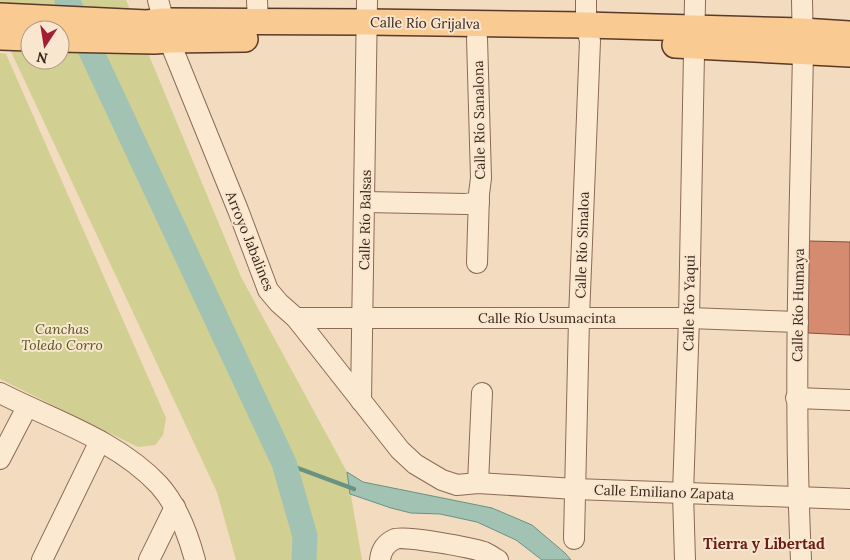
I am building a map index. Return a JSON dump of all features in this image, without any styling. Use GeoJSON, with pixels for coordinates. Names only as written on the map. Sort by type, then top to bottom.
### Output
{"type":"FeatureCollection","features":[{"type":"Feature","properties":{"kind":"main road","name":"Calle Río Grijalva"},"geometry":{"type":"LineString","coordinates":[[70,38],[258,11],[367,20],[588,33],[803,41],[850,34]]}},
{"type":"Feature","properties":{"kind":"main road","name":"Calle Río Grijalva"},"geometry":{"type":"LineString","coordinates":[[0,16],[158,25],[367,20],[478,38],[588,33]]}},
{"type":"Feature","properties":{"kind":"main road"},"geometry":{"type":"LineString","coordinates":[[0,37],[20,38]]}},
{"type":"Feature","properties":{"kind":"main road","name":"Calle Río Grijalva"},"geometry":{"type":"LineString","coordinates":[[803,41],[850,54]]}},
{"type":"Feature","properties":{"kind":"street","name":"Calle Río Sinaloa"},"geometry":{"type":"LineString","coordinates":[[574,539],[588,33],[586,0]]}},
{"type":"Feature","properties":{"kind":"street","name":"Calle Río Yaqui"},"geometry":{"type":"LineString","coordinates":[[685,560],[683,493],[689,318],[695,0]]}},
{"type":"Feature","properties":{"kind":"street","name":"Calle Río Humaya"},"geometry":{"type":"LineString","coordinates":[[800,560],[796,398],[803,41],[802,0]]}},
{"type":"Feature","properties":{"kind":"street","name":"Calle Río Balsas"},"geometry":{"type":"LineString","coordinates":[[361,401],[364,317],[367,20]]}},
{"type":"Feature","properties":{"kind":"street","name":"Arroyo Jabalines"},"geometry":{"type":"LineString","coordinates":[[158,25],[241,219],[268,290],[296,318],[400,450],[415,464],[442,480],[457,486],[478,483]]}},
{"type":"Feature","properties":{"kind":"street","name":"Calle Río Sanalona"},"geometry":{"type":"LineString","coordinates":[[477,263],[481,178],[478,38]]}},
{"type":"Feature","properties":{"kind":"street"},"geometry":{"type":"LineString","coordinates":[[365,202],[466,204],[479,202]]}},
{"type":"Feature","properties":{"kind":"street","name":"Calle Río Usumacinta"},"geometry":{"type":"LineString","coordinates":[[296,318],[689,318],[798,322]]}},
{"type":"Feature","properties":{"kind":"street"},"geometry":{"type":"LineString","coordinates":[[0,393],[100,441],[136,464],[159,485],[175,508],[189,539],[195,560]]}},
{"type":"Feature","properties":{"kind":"street"},"geometry":{"type":"LineString","coordinates":[[478,483],[482,393]]}},
{"type":"Feature","properties":{"kind":"street"},"geometry":{"type":"LineString","coordinates":[[796,398],[850,400]]}},
{"type":"Feature","properties":{"kind":"street"},"geometry":{"type":"LineString","coordinates":[[0,459],[27,407]]}},
{"type":"Feature","properties":{"kind":"street"},"geometry":{"type":"LineString","coordinates":[[42,560],[100,441]]}},
{"type":"Feature","properties":{"kind":"street","name":"Calle Emiliano Zapata"},"geometry":{"type":"LineString","coordinates":[[478,483],[575,489],[850,499]]}},
{"type":"Feature","properties":{"kind":"street"},"geometry":{"type":"LineString","coordinates":[[149,560],[175,508]]}},
{"type":"Feature","properties":{"kind":"street"},"geometry":{"type":"LineString","coordinates":[[380,560],[381,553],[387,543],[397,538],[440,543],[484,552],[498,560]]}},
{"type":"Feature","properties":{"kind":"green space"},"geometry":{"type":"Polygon","coordinates":[[[0,0],[126,0],[241,277],[347,472],[362,560],[236,560],[217,492],[0,28],[0,0]]]}},
{"type":"Feature","properties":{"kind":"green space","name":"Canchas Toledo Corro"},"geometry":{"type":"Polygon","coordinates":[[[0,53],[6,54],[166,418],[163,435],[155,445],[138,447],[0,379],[0,53]]]}},
{"type":"Feature","properties":{"kind":"shaded area"},"geometry":{"type":"Polygon","coordinates":[[[347,472],[363,482],[492,508],[532,525],[571,560],[542,560],[516,540],[477,522],[440,514],[411,513],[350,494],[347,472]]]}},
{"type":"Feature","properties":{"kind":"building"},"geometry":{"type":"Polygon","coordinates":[[[809,241],[850,242],[850,335],[808,333],[809,241]]]}},
{"type":"Feature","properties":{"kind":"waterway"},"geometry":{"type":"LineString","coordinates":[[67,0],[284,463],[305,536],[304,560]]}},
{"type":"Feature","properties":{"kind":"waterway"},"geometry":{"type":"LineString","coordinates":[[284,463],[354,489]]}},
{"type":"Feature","properties":{"kind":"district","name":"Tierra y Libertad"},"geometry":{"type":"Point","coordinates":[764,543]}}]}
